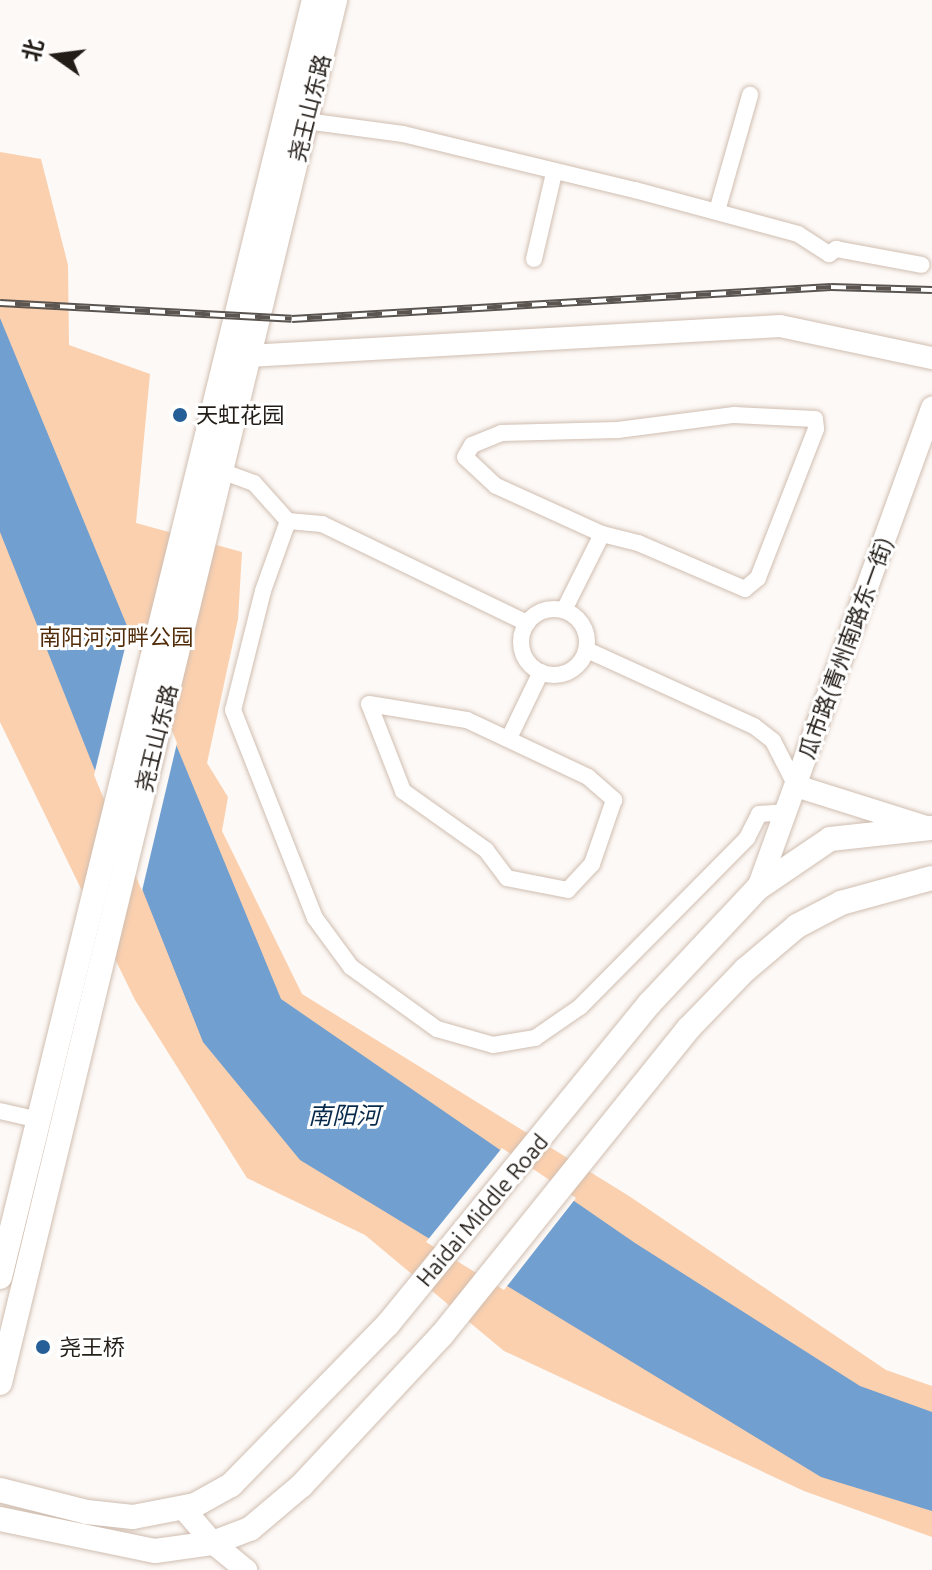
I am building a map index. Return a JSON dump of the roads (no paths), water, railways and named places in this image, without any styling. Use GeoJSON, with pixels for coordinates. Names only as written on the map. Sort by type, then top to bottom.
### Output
{"type":"FeatureCollection","features":[{"type":"Feature","properties":{"kind":"main road","name":"尧王山东路"},"geometry":{"type":"LineString","coordinates":[[0,1383],[49,1111],[188,502],[314,0]]}},
{"type":"Feature","properties":{"kind":"main road","name":"尧王山东路"},"geometry":{"type":"LineString","coordinates":[[0,1277],[49,1111],[212,508],[335,0]]}},
{"type":"Feature","properties":{"kind":"main road","name":"Haidai Middle Road"},"geometry":{"type":"LineString","coordinates":[[0,1490],[115,1517],[154,1516],[183,1508],[231,1485],[267,1454],[388,1324],[650,1003],[758,888],[830,839],[931,828]]}},
{"type":"Feature","properties":{"kind":"main road","name":"Haidai Middle Road"},"geometry":{"type":"LineString","coordinates":[[0,1519],[135,1549],[213,1543],[250,1529],[302,1485],[442,1335],[688,1029],[797,926],[841,903],[932,878]]}},
{"type":"Feature","properties":{"kind":"street"},"geometry":{"type":"LineString","coordinates":[[717,211],[750,95]]}},
{"type":"Feature","properties":{"kind":"street"},"geometry":{"type":"LineString","coordinates":[[306,121],[403,134],[717,211],[798,234],[829,254],[836,249],[922,265]]}},
{"type":"Feature","properties":{"kind":"street"},"geometry":{"type":"LineString","coordinates":[[534,259],[554,173]]}},
{"type":"Feature","properties":{"kind":"street"},"geometry":{"type":"LineString","coordinates":[[248,356],[780,326],[932,358]]}},
{"type":"Feature","properties":{"kind":"street","name":"瓜市路(青州南路东一街)"},"geometry":{"type":"LineString","coordinates":[[758,888],[932,408]]}},
{"type":"Feature","properties":{"kind":"street"},"geometry":{"type":"LineString","coordinates":[[734,415],[815,419],[816,429],[758,578],[745,589],[638,543],[602,534],[475,471],[465,457],[472,445],[501,433],[618,430],[734,415]]}},
{"type":"Feature","properties":{"kind":"street"},"geometry":{"type":"LineString","coordinates":[[221,471],[254,483],[288,521],[322,524],[527,623]]}},
{"type":"Feature","properties":{"kind":"street"},"geometry":{"type":"LineString","coordinates":[[288,521],[263,591],[233,710],[315,918],[351,967],[437,1029],[493,1045],[535,1038],[580,1007],[747,838],[759,814],[785,812]]}},
{"type":"Feature","properties":{"kind":"street"},"geometry":{"type":"LineString","coordinates":[[564,610],[602,534]]}},
{"type":"Feature","properties":{"kind":"street"},"geometry":{"type":"LineString","coordinates":[[546,610],[564,610],[584,629],[587,650],[570,671],[541,672],[522,648],[527,623],[546,610]]}},
{"type":"Feature","properties":{"kind":"street"},"geometry":{"type":"LineString","coordinates":[[587,650],[754,726],[773,741],[796,786],[931,828]]}},
{"type":"Feature","properties":{"kind":"street"},"geometry":{"type":"LineString","coordinates":[[510,736],[541,672]]}},
{"type":"Feature","properties":{"kind":"street"},"geometry":{"type":"LineString","coordinates":[[369,704],[444,714],[510,736],[588,777],[614,800],[592,864],[568,890],[507,878],[486,850],[403,791],[369,704]]}},
{"type":"Feature","properties":{"kind":"street"},"geometry":{"type":"LineString","coordinates":[[0,1111],[49,1111]]}},
{"type":"Feature","properties":{"kind":"street"},"geometry":{"type":"LineString","coordinates":[[183,1508],[213,1543],[246,1570]]}},
{"type":"Feature","properties":{"kind":"water","name":"南阳河"},"geometry":{"type":"Polygon","coordinates":[[[0,318],[281,999],[635,1243],[860,1386],[932,1412],[932,1511],[821,1477],[300,1160],[203,1042],[0,532],[0,318]]]}},
{"type":"Feature","properties":{"kind":"railway"},"geometry":{"type":"LineString","coordinates":[[0,303],[292,319],[831,287],[932,290]]}},
{"type":"Feature","properties":{"kind":"place","name":"天虹花园"},"geometry":{"type":"Point","coordinates":[180,415]}},
{"type":"Feature","properties":{"kind":"place","name":"尧王桥"},"geometry":{"type":"Point","coordinates":[43,1347]}},
{"type":"Feature","properties":{"kind":"park label","name":"南阳河河畔公园"},"geometry":{"type":"Point","coordinates":[116,637]}}]}
